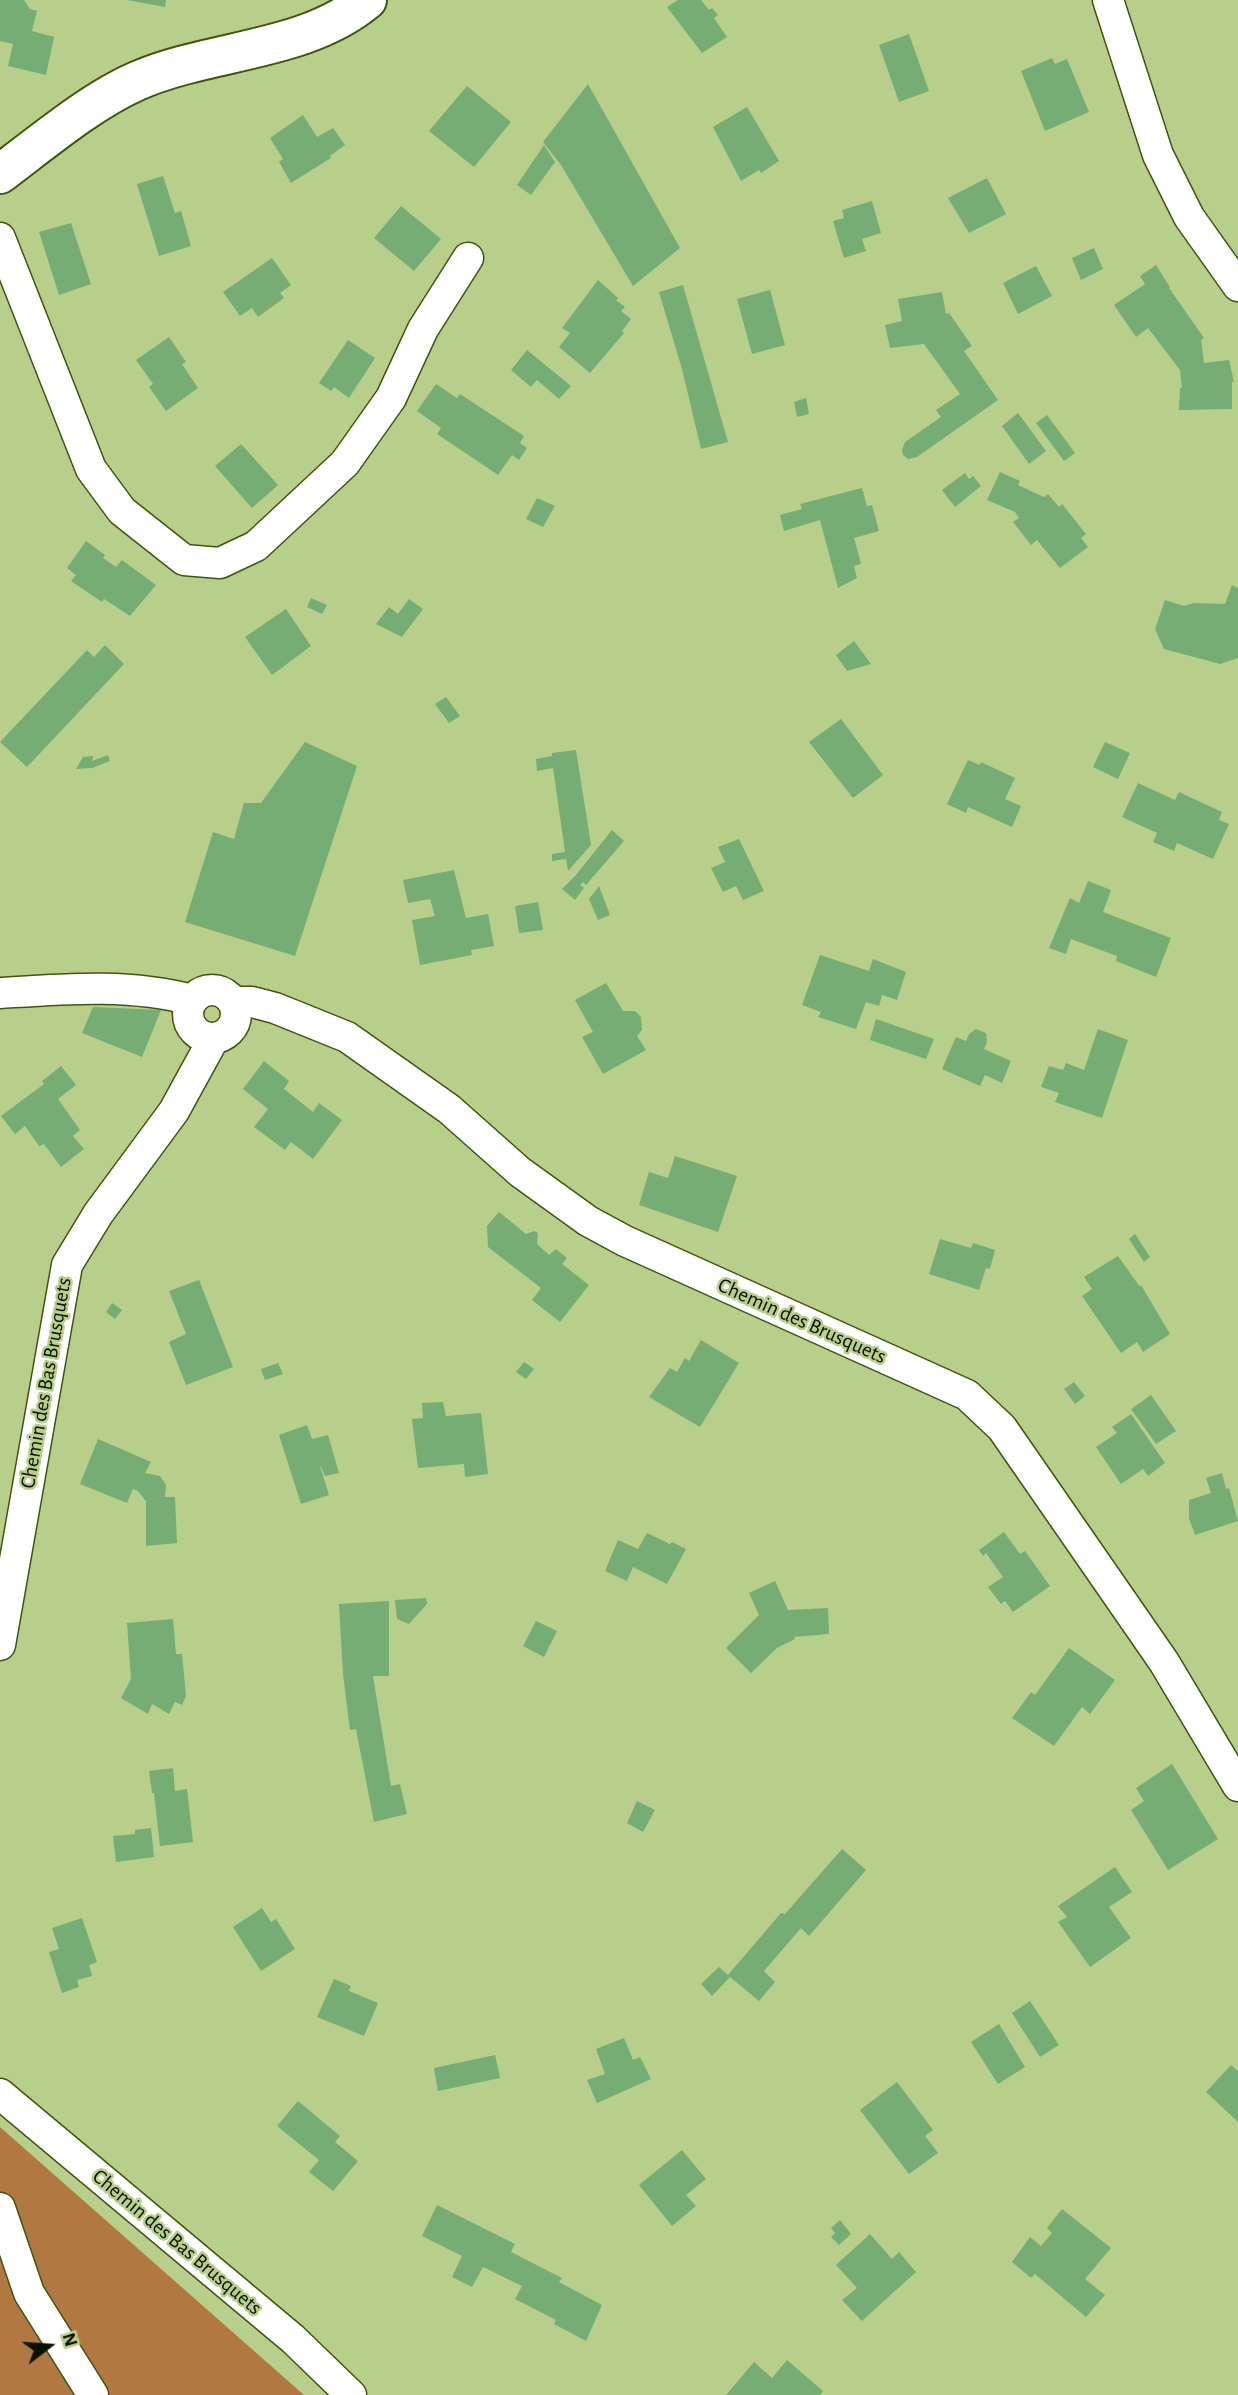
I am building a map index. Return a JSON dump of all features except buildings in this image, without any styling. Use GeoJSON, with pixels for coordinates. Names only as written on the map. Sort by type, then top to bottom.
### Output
{"type":"FeatureCollection","features":[{"type":"Feature","properties":{"kind":"main road"},"geometry":{"type":"LineString","coordinates":[[0,173],[89,109],[137,81],[302,35],[348,16],[367,0]]}},
{"type":"Feature","properties":{"kind":"street"},"geometry":{"type":"LineString","coordinates":[[1108,0],[1158,155],[1189,217],[1238,286]]}},
{"type":"Feature","properties":{"kind":"street"},"geometry":{"type":"LineString","coordinates":[[0,238],[91,469],[122,511],[184,560],[220,563],[256,546],[345,463],[391,398],[423,329],[468,258]]}},
{"type":"Feature","properties":{"kind":"street"},"geometry":{"type":"LineString","coordinates":[[0,993],[82,988],[171,994],[192,1000]]}},
{"type":"Feature","properties":{"kind":"street"},"geometry":{"type":"LineString","coordinates":[[216,989],[234,1002],[237,1009],[234,1025],[229,1032],[214,1038],[198,1034],[192,1028],[188,1012],[192,1000],[201,992],[216,989]]}},
{"type":"Feature","properties":{"kind":"street","name":"Chemin des Brusquets"},"geometry":{"type":"LineString","coordinates":[[234,1002],[252,1002],[275,1008],[347,1037],[449,1109],[520,1172],[588,1221],[967,1395],[1002,1428],[1164,1662],[1238,1786]]}},
{"type":"Feature","properties":{"kind":"street","name":"Chemin des Bas Brusquets"},"geometry":{"type":"LineString","coordinates":[[0,1645],[67,1265],[98,1214],[174,1111],[214,1038]]}},
{"type":"Feature","properties":{"kind":"street","name":"Chemin des Bas Brusquets"},"geometry":{"type":"LineString","coordinates":[[0,2094],[293,2339],[351,2395]]}},
{"type":"Feature","properties":{"kind":"street"},"geometry":{"type":"LineString","coordinates":[[0,2208],[29,2293],[93,2395]]}},
{"type":"Feature","properties":{"kind":"shaded area"},"geometry":{"type":"Polygon","coordinates":[[[0,2127],[304,2395],[0,2395],[0,2127]]]}}]}
